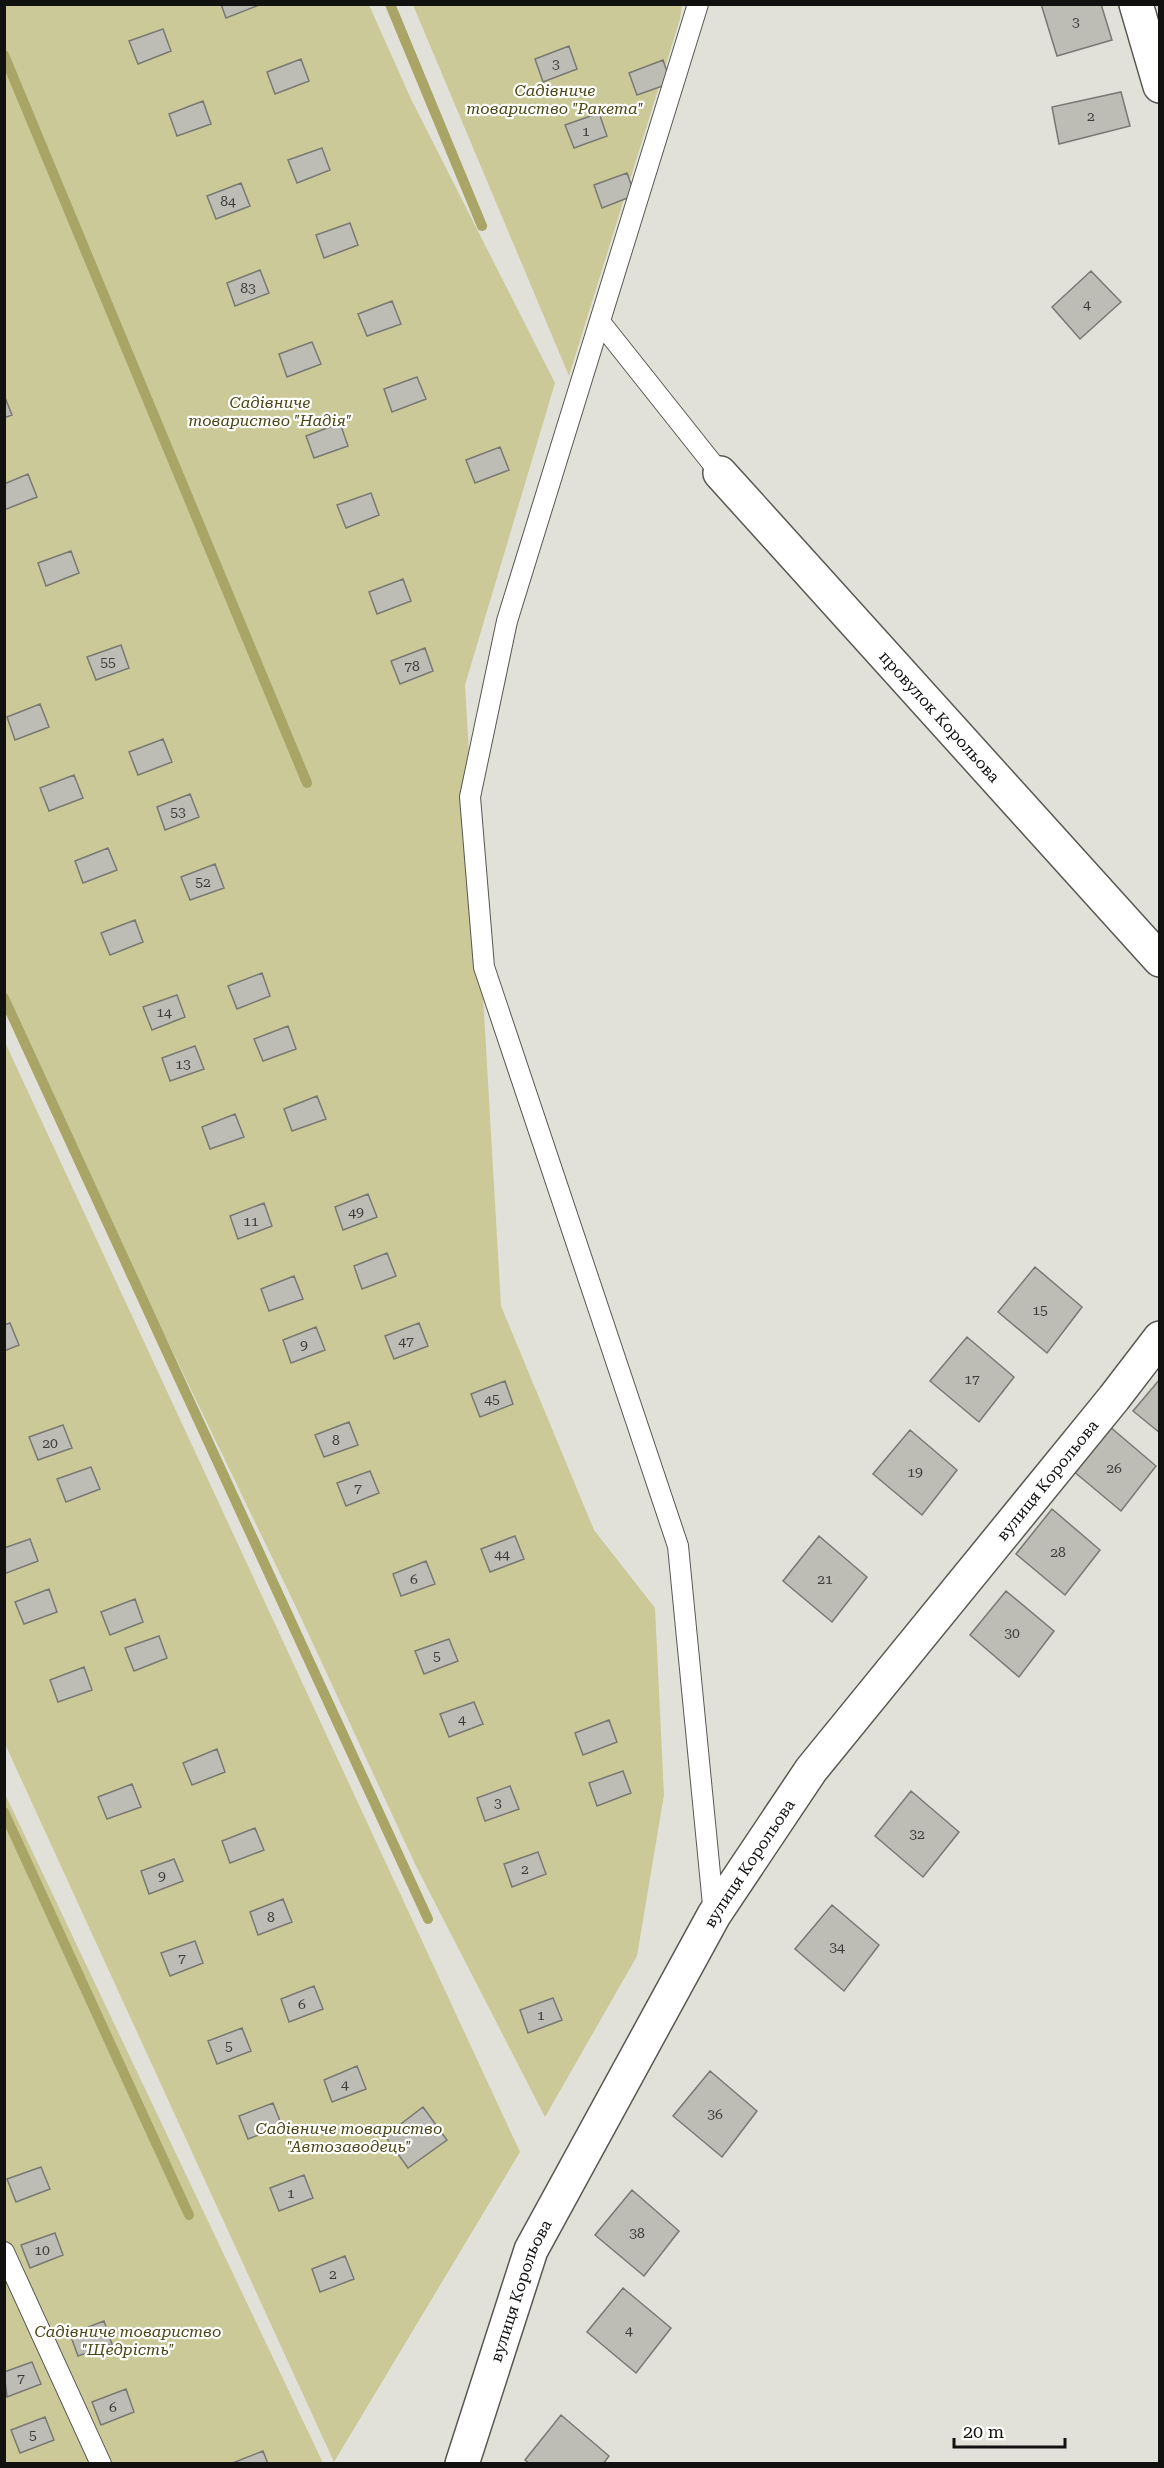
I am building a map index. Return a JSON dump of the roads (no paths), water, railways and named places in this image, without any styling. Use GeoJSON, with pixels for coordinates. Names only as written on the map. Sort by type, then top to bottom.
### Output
{"type":"FeatureCollection","features":[{"type":"Feature","properties":{"kind":"street"},"geometry":{"type":"LineString","coordinates":[[1136,4],[1160,86]]}},
{"type":"Feature","properties":{"kind":"street","name":"провулок Корольова"},"geometry":{"type":"LineString","coordinates":[[720,473],[1160,960]]}},
{"type":"Feature","properties":{"kind":"street","name":"вулиця Корольова"},"geometry":{"type":"LineString","coordinates":[[462,2463],[531,2250],[714,1915],[811,1770],[1114,1398],[1160,1338]]}},
{"type":"Feature","properties":{"kind":"lane"},"geometry":{"type":"LineString","coordinates":[[698,4],[507,621],[470,797],[484,967],[678,1546],[714,1915]]}},
{"type":"Feature","properties":{"kind":"lane"},"geometry":{"type":"LineString","coordinates":[[600,322],[720,473]]}},
{"type":"Feature","properties":{"kind":"lane"},"geometry":{"type":"LineString","coordinates":[[4,2252],[100,2463]]}},
{"type":"Feature","properties":{"kind":"waterway"},"geometry":{"type":"LineString","coordinates":[[390,4],[482,226]]}},
{"type":"Feature","properties":{"kind":"waterway"},"geometry":{"type":"LineString","coordinates":[[4,55],[307,783]]}},
{"type":"Feature","properties":{"kind":"waterway"},"geometry":{"type":"LineString","coordinates":[[4,998],[428,1919]]}},
{"type":"Feature","properties":{"kind":"waterway"},"geometry":{"type":"LineString","coordinates":[[4,1812],[189,2215]]}},
{"type":"Feature","properties":{"kind":"park label","name":"Садівниче товариство \"Ракета\""},"geometry":{"type":"Point","coordinates":[555,99]}},
{"type":"Feature","properties":{"kind":"park label","name":"Садівниче товариство \"Надія\""},"geometry":{"type":"Point","coordinates":[270,411]}},
{"type":"Feature","properties":{"kind":"park label","name":"Садівниче товариство \"Автозаводець\""},"geometry":{"type":"Point","coordinates":[349,2137]}},
{"type":"Feature","properties":{"kind":"park label","name":"Садівниче товариство \"Щедрість\""},"geometry":{"type":"Point","coordinates":[128,2340]}}]}
